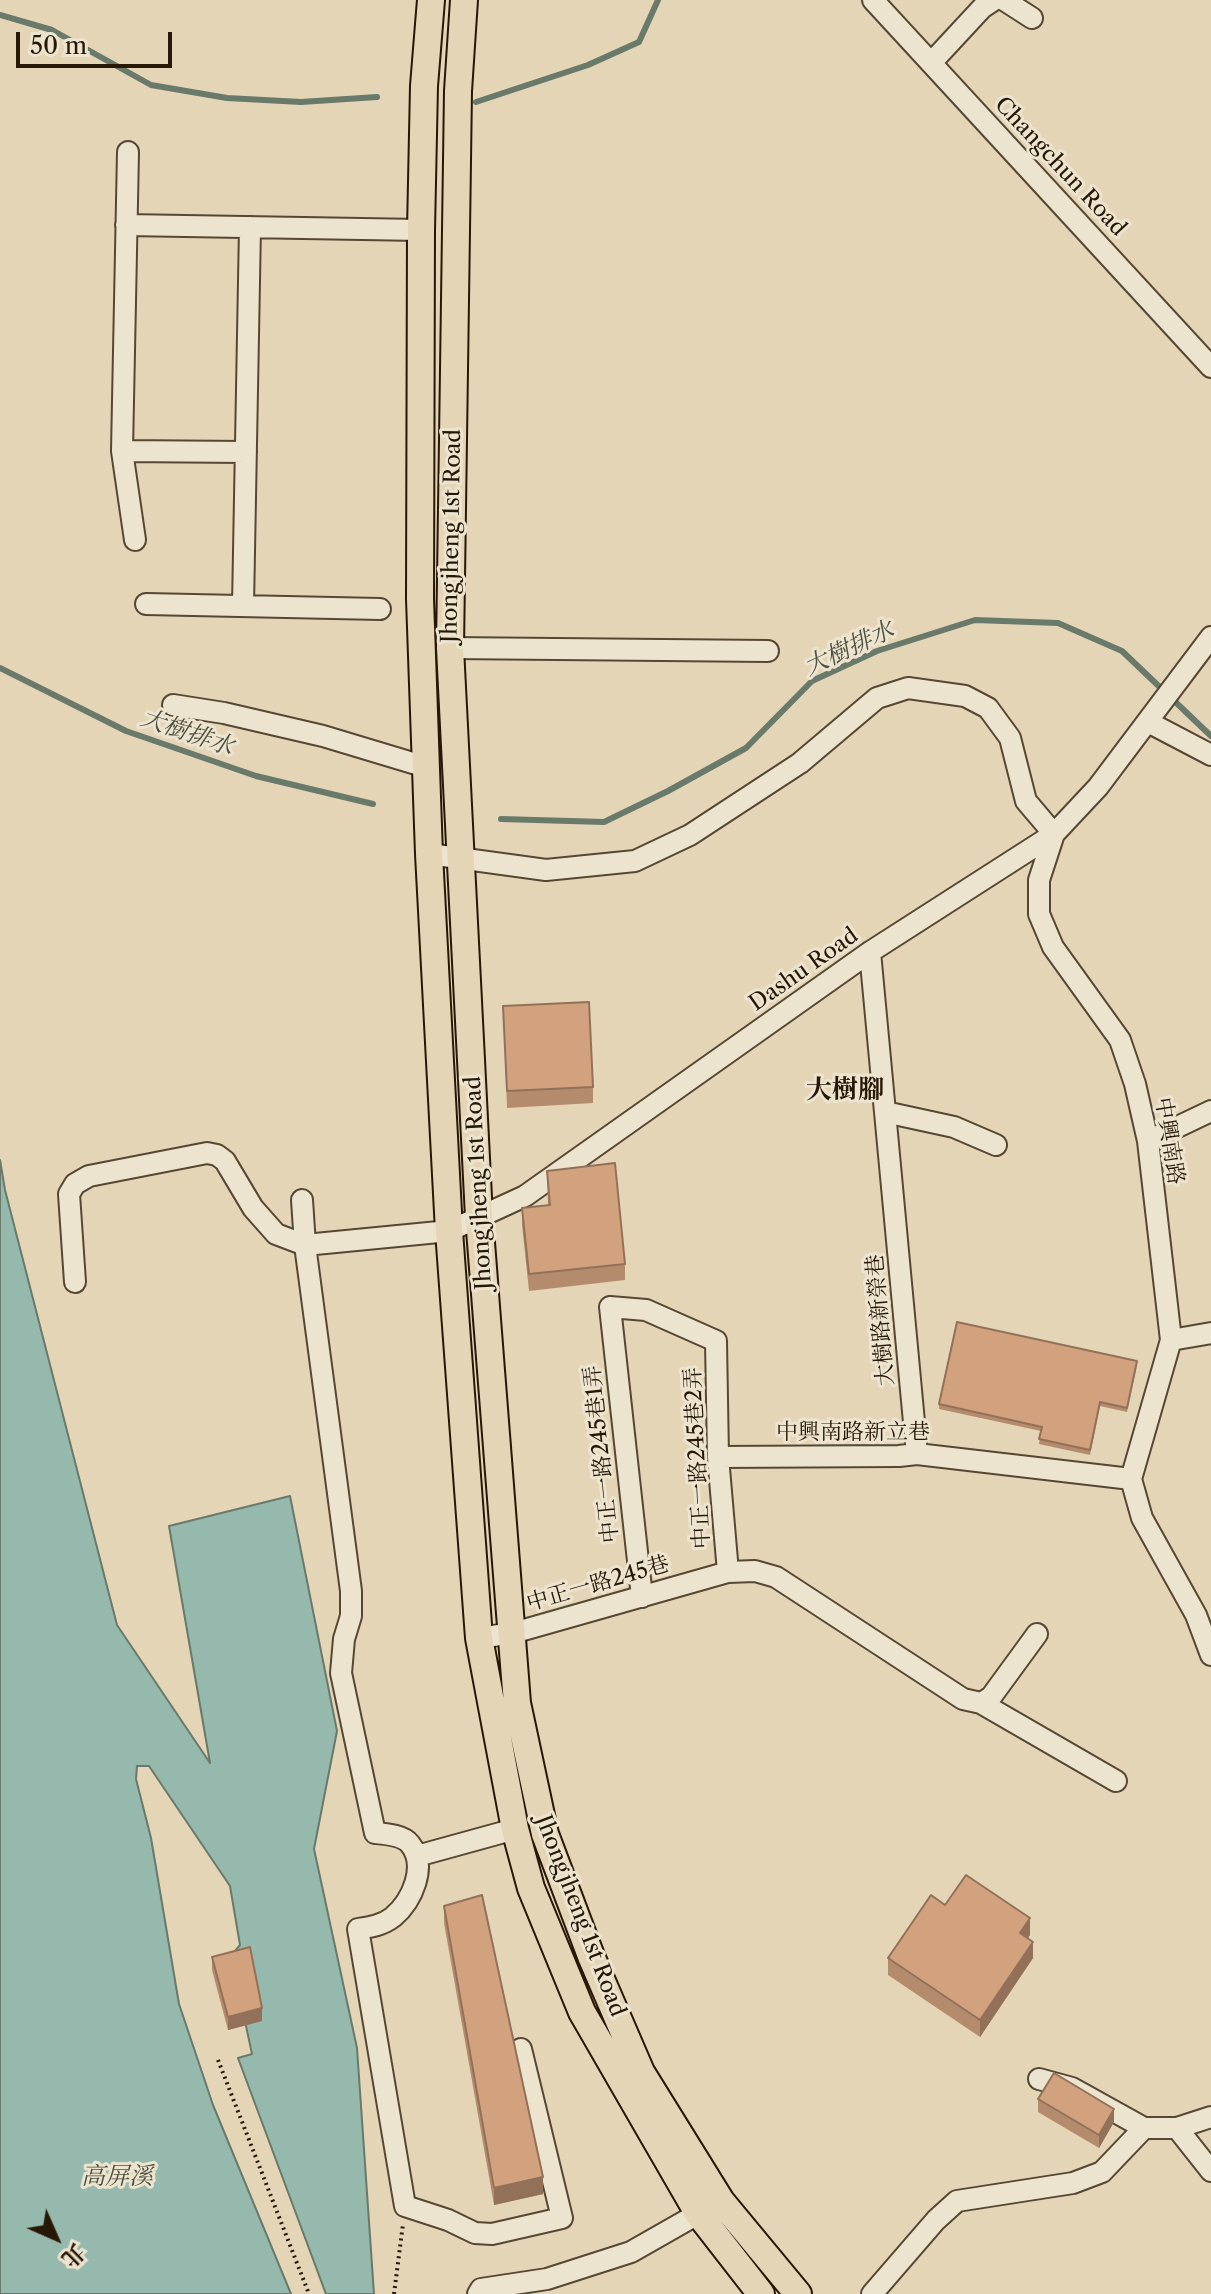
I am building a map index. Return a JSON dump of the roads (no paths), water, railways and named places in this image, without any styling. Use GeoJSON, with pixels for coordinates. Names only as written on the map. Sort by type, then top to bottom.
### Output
{"type":"FeatureCollection","features":[{"type":"Feature","properties":{"kind":"main road","name":"Jhongjheng 1st Road"},"geometry":{"type":"LineString","coordinates":[[431,0],[424,86],[421,230],[420,599],[429,854],[449,1231],[479,1638],[515,1829],[531,1888],[582,2012],[709,2207],[761,2294]]}},
{"type":"Feature","properties":{"kind":"main road","name":"Jhongjheng 1st Road"},"geometry":{"type":"LineString","coordinates":[[464,0],[458,91],[450,648],[479,1217],[517,1703],[545,1834],[591,1956],[641,2072],[709,2207],[798,2294]]}},
{"type":"Feature","properties":{"kind":"street","name":"Changchun Road"},"geometry":{"type":"LineString","coordinates":[[873,0],[1211,367]]}},
{"type":"Feature","properties":{"kind":"street"},"geometry":{"type":"LineString","coordinates":[[931,63],[982,8],[994,0]]}},
{"type":"Feature","properties":{"kind":"street"},"geometry":{"type":"LineString","coordinates":[[1004,0],[1032,18]]}},
{"type":"Feature","properties":{"kind":"street"},"geometry":{"type":"LineString","coordinates":[[128,152],[122,451],[135,540]]}},
{"type":"Feature","properties":{"kind":"street"},"geometry":{"type":"LineString","coordinates":[[126,225],[421,230]]}},
{"type":"Feature","properties":{"kind":"street"},"geometry":{"type":"LineString","coordinates":[[243,606],[250,227]]}},
{"type":"Feature","properties":{"kind":"street"},"geometry":{"type":"LineString","coordinates":[[122,451],[246,452]]}},
{"type":"Feature","properties":{"kind":"street"},"geometry":{"type":"LineString","coordinates":[[146,604],[380,609]]}},
{"type":"Feature","properties":{"kind":"street","name":"Dashu Road"},"geometry":{"type":"LineString","coordinates":[[305,1245],[449,1231],[525,1196],[870,952],[1054,834],[1098,787],[1206,642]]}},
{"type":"Feature","properties":{"kind":"street"},"geometry":{"type":"LineString","coordinates":[[450,648],[768,651]]}},
{"type":"Feature","properties":{"kind":"street"},"geometry":{"type":"LineString","coordinates":[[429,854],[546,870],[635,861],[690,835],[800,763],[877,698],[908,688],[965,696],[988,708],[1010,738],[1026,801],[1054,834]]}},
{"type":"Feature","properties":{"kind":"street"},"geometry":{"type":"LineString","coordinates":[[173,705],[224,713],[323,736],[426,767]]}},
{"type":"Feature","properties":{"kind":"street"},"geometry":{"type":"LineString","coordinates":[[1152,717],[1211,755]]}},
{"type":"Feature","properties":{"kind":"street","name":"中興南路"},"geometry":{"type":"LineString","coordinates":[[1054,834],[1039,880],[1039,914],[1053,947],[1120,1040],[1135,1084],[1148,1141],[1171,1340],[1131,1479]]}},
{"type":"Feature","properties":{"kind":"street","name":"大樹路新榮巷"},"geometry":{"type":"LineString","coordinates":[[870,952],[917,1454]]}},
{"type":"Feature","properties":{"kind":"street"},"geometry":{"type":"LineString","coordinates":[[1148,1141],[1211,1111]]}},
{"type":"Feature","properties":{"kind":"street"},"geometry":{"type":"LineString","coordinates":[[885,1112],[954,1127],[996,1145]]}},
{"type":"Feature","properties":{"kind":"street"},"geometry":{"type":"LineString","coordinates":[[75,1282],[69,1194],[75,1184],[89,1176],[207,1153],[225,1161],[253,1208],[276,1234],[305,1245]]}},
{"type":"Feature","properties":{"kind":"street"},"geometry":{"type":"LineString","coordinates":[[302,1200],[305,1245],[351,1591],[351,1616],[344,1639],[341,1673],[375,1833],[409,1842],[417,1856],[413,1891],[404,1906],[392,1918],[376,1926],[358,1929],[405,2206],[448,2220],[475,2233],[492,2234],[562,2218],[521,2049]]}},
{"type":"Feature","properties":{"kind":"street","name":"中正一路245巷2弄"},"geometry":{"type":"LineString","coordinates":[[610,1307],[646,1310],[716,1341],[718,1457],[728,1572]]}},
{"type":"Feature","properties":{"kind":"street","name":"中正一路245巷1弄"},"geometry":{"type":"LineString","coordinates":[[610,1307],[642,1597]]}},
{"type":"Feature","properties":{"kind":"street"},"geometry":{"type":"LineString","coordinates":[[1171,1340],[1211,1333]]}},
{"type":"Feature","properties":{"kind":"street","name":"中興南路新立巷"},"geometry":{"type":"LineString","coordinates":[[718,1457],[917,1454],[1131,1479]]}},
{"type":"Feature","properties":{"kind":"street"},"geometry":{"type":"LineString","coordinates":[[1131,1479],[1142,1518],[1196,1615],[1211,1655]]}},
{"type":"Feature","properties":{"kind":"street","name":"中正一路245巷"},"geometry":{"type":"LineString","coordinates":[[479,1638],[513,1633],[728,1572],[755,1571],[776,1577],[963,1699],[981,1703],[1116,1781]]}},
{"type":"Feature","properties":{"kind":"street"},"geometry":{"type":"LineString","coordinates":[[981,1703],[991,1697],[1037,1634]]}},
{"type":"Feature","properties":{"kind":"street"},"geometry":{"type":"LineString","coordinates":[[417,1856],[515,1829]]}},
{"type":"Feature","properties":{"kind":"street"},"geometry":{"type":"LineString","coordinates":[[1039,2079],[1072,2088],[1144,2128],[1177,2128],[1211,2117]]}},
{"type":"Feature","properties":{"kind":"street"},"geometry":{"type":"LineString","coordinates":[[872,2294],[936,2220],[957,2201],[1073,2183],[1102,2172],[1144,2128]]}},
{"type":"Feature","properties":{"kind":"street"},"geometry":{"type":"LineString","coordinates":[[1177,2128],[1211,2171]]}},
{"type":"Feature","properties":{"kind":"street"},"geometry":{"type":"LineString","coordinates":[[478,2294],[481,2289],[547,2279],[631,2252],[709,2207]]}},
{"type":"Feature","properties":{"kind":"water","name":"高屏溪"},"geometry":{"type":"Polygon","coordinates":[[[0,1160],[5,1190],[117,1625],[210,1763],[169,1526],[290,1496],[337,1731],[314,1849],[357,2048],[374,2294],[326,2294],[238,2058],[252,2054],[231,1956],[240,1945],[230,1886],[149,1766],[137,1766],[136,1779],[151,1838],[179,2004],[213,2105],[291,2294],[0,2294],[0,1160]]]}},
{"type":"Feature","properties":{"kind":"waterway"},"geometry":{"type":"LineString","coordinates":[[476,102],[588,65],[639,42],[658,0]]}},
{"type":"Feature","properties":{"kind":"waterway"},"geometry":{"type":"LineString","coordinates":[[0,15],[52,30],[151,85],[227,98],[301,102],[377,97]]}},
{"type":"Feature","properties":{"kind":"waterway","name":"大樹排水"},"geometry":{"type":"LineString","coordinates":[[501,819],[604,822],[746,748],[812,681],[877,651],[975,620],[1058,623],[1122,651],[1211,736]]}},
{"type":"Feature","properties":{"kind":"waterway","name":"大樹排水"},"geometry":{"type":"LineString","coordinates":[[0,668],[126,731],[256,776],[373,804]]}},
{"type":"Feature","properties":{"kind":"district","name":"大樹腳"},"geometry":{"type":"Point","coordinates":[845,1090]}}]}
